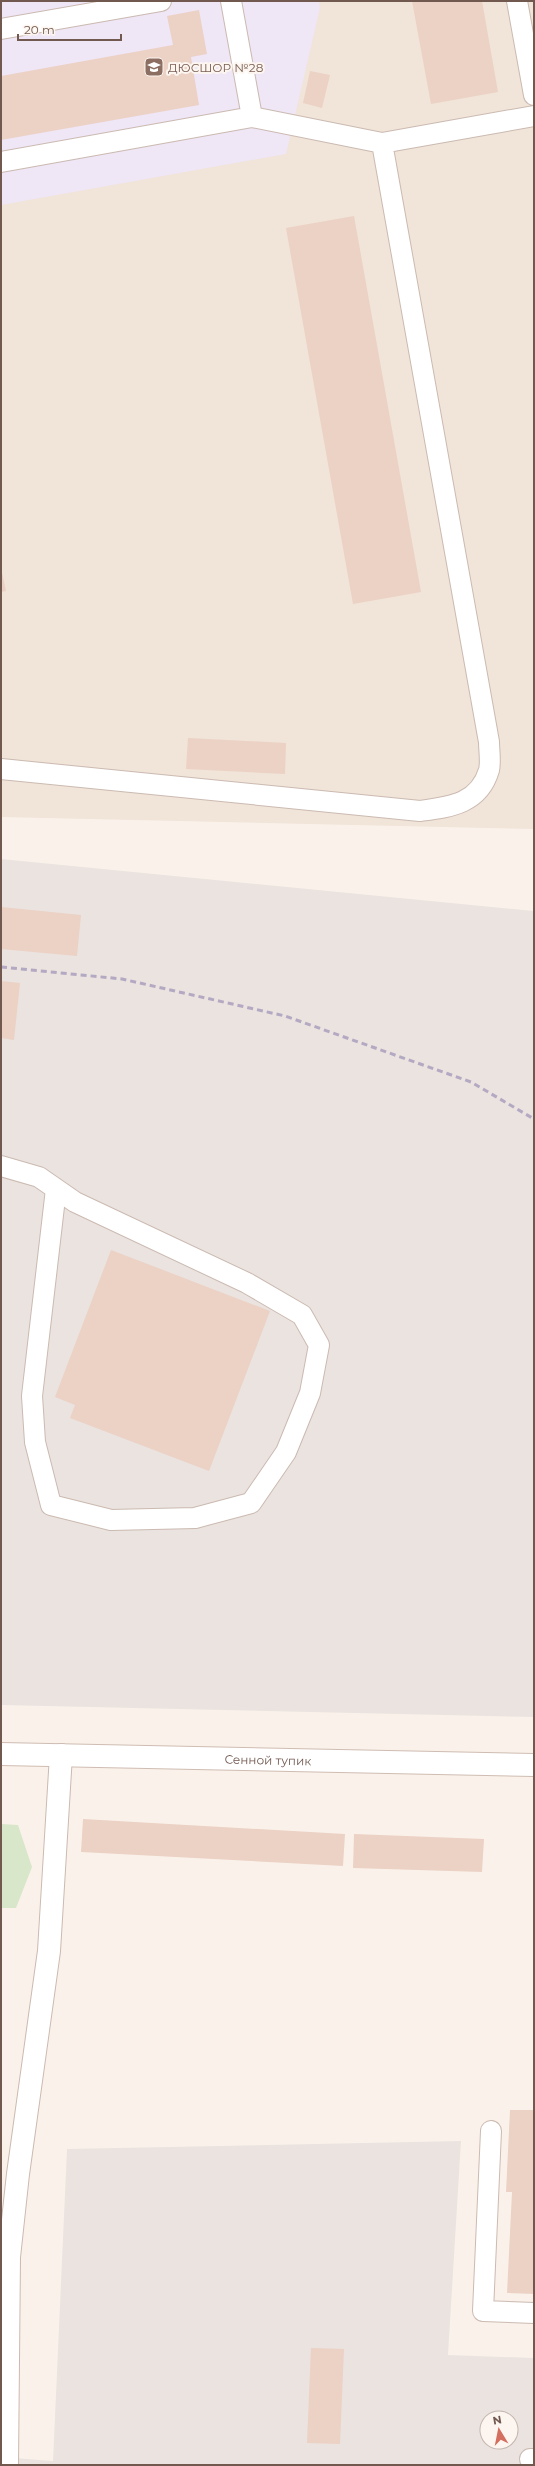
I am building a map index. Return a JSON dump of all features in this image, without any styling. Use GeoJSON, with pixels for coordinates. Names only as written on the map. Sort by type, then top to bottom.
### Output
{"type":"FeatureCollection","features":[{"type":"Feature","properties":{"kind":"street","name":"Сенной тупик"},"geometry":{"type":"LineString","coordinates":[[1,1754],[534,1765]]}},
{"type":"Feature","properties":{"kind":"street"},"geometry":{"type":"LineString","coordinates":[[7,2465],[4,2419],[9,2257],[18,2174],[49,1952],[61,1756]]}},
{"type":"Feature","properties":{"kind":"lane"},"geometry":{"type":"LineString","coordinates":[[1,30],[161,1]]}},
{"type":"Feature","properties":{"kind":"lane"},"geometry":{"type":"LineString","coordinates":[[231,1],[252,117]]}},
{"type":"Feature","properties":{"kind":"lane"},"geometry":{"type":"LineString","coordinates":[[517,1],[534,95]]}},
{"type":"Feature","properties":{"kind":"lane"},"geometry":{"type":"LineString","coordinates":[[1,162],[252,117],[382,143],[534,116]]}},
{"type":"Feature","properties":{"kind":"lane"},"geometry":{"type":"LineString","coordinates":[[1,769],[420,811],[454,806],[480,790],[489,768],[489,742],[382,143]]}},
{"type":"Feature","properties":{"kind":"lane"},"geometry":{"type":"LineString","coordinates":[[1,1166],[39,1177],[75,1202],[248,1282],[302,1315],[319,1345],[310,1393],[286,1452],[250,1503],[195,1518],[111,1520],[50,1505],[35,1442],[32,1396],[56,1189]]}},
{"type":"Feature","properties":{"kind":"lane"},"geometry":{"type":"LineString","coordinates":[[491,2131],[483,2311],[534,2313]]}},
{"type":"Feature","properties":{"kind":"shaded area"},"geometry":{"type":"Polygon","coordinates":[[[1,1],[534,1],[534,829],[1,817],[1,1]]]}},
{"type":"Feature","properties":{"kind":"shaded area","name":"ДЮСШОР №28"},"geometry":{"type":"Polygon","coordinates":[[[1,1],[319,1],[320,8],[286,154],[1,205],[1,1]]]}},
{"type":"Feature","properties":{"kind":"shaded area"},"geometry":{"type":"Polygon","coordinates":[[[1,859],[534,911],[534,1717],[1,1705],[1,859]]]}},
{"type":"Feature","properties":{"kind":"shaded area"},"geometry":{"type":"Polygon","coordinates":[[[461,2141],[448,2355],[534,2358],[534,2465],[1,2465],[1,2457],[53,2461],[67,2149],[461,2141]]]}},
{"type":"Feature","properties":{"kind":"green space"},"geometry":{"type":"Polygon","coordinates":[[[1,1824],[18,1825],[32,1867],[16,1908],[1,1908],[1,1824]]]}},
{"type":"Feature","properties":{"kind":"building"},"geometry":{"type":"Polygon","coordinates":[[[412,1],[482,1],[498,92],[431,104],[412,1]]]}},
{"type":"Feature","properties":{"kind":"building"},"geometry":{"type":"Polygon","coordinates":[[[199,10],[207,54],[191,57],[199,105],[1,140],[1,76],[173,45],[167,16],[199,10]]]}},
{"type":"Feature","properties":{"kind":"building"},"geometry":{"type":"Polygon","coordinates":[[[310,71],[330,75],[322,108],[303,103],[310,71]]]}},
{"type":"Feature","properties":{"kind":"building"},"geometry":{"type":"Polygon","coordinates":[[[354,216],[421,592],[353,604],[286,228],[354,216]]]}},
{"type":"Feature","properties":{"kind":"building"},"geometry":{"type":"Polygon","coordinates":[[[1,568],[6,591],[1,592],[1,568]]]}},
{"type":"Feature","properties":{"kind":"building"},"geometry":{"type":"Polygon","coordinates":[[[188,738],[286,743],[285,774],[186,769],[188,738]]]}},
{"type":"Feature","properties":{"kind":"building"},"geometry":{"type":"Polygon","coordinates":[[[1,907],[81,915],[77,956],[1,949],[1,907]]]}},
{"type":"Feature","properties":{"kind":"building"},"geometry":{"type":"Polygon","coordinates":[[[1,981],[20,983],[14,1040],[1,1038],[1,981]]]}},
{"type":"Feature","properties":{"kind":"building"},"geometry":{"type":"Polygon","coordinates":[[[111,1250],[270,1311],[209,1471],[70,1418],[75,1405],[55,1397],[111,1250]]]}},
{"type":"Feature","properties":{"kind":"building"},"geometry":{"type":"Polygon","coordinates":[[[83,1819],[345,1834],[343,1866],[81,1852],[83,1819]]]}},
{"type":"Feature","properties":{"kind":"building"},"geometry":{"type":"Polygon","coordinates":[[[354,1834],[484,1839],[482,1872],[353,1868],[354,1834]]]}},
{"type":"Feature","properties":{"kind":"building"},"geometry":{"type":"Polygon","coordinates":[[[510,2110],[534,2110],[534,2294],[507,2293],[512,2192],[506,2192],[510,2110]]]}},
{"type":"Feature","properties":{"kind":"building"},"geometry":{"type":"Polygon","coordinates":[[[311,2348],[344,2349],[340,2444],[307,2443],[311,2348]]]}},
{"type":"Feature","properties":{"kind":"railway"},"geometry":{"type":"LineString","coordinates":[[1,967],[122,979],[285,1016],[471,1082],[534,1119]]}},
{"type":"Feature","properties":{"kind":"place","name":"ДЮСШОР №28"},"geometry":{"type":"Point","coordinates":[154,67]}}]}
